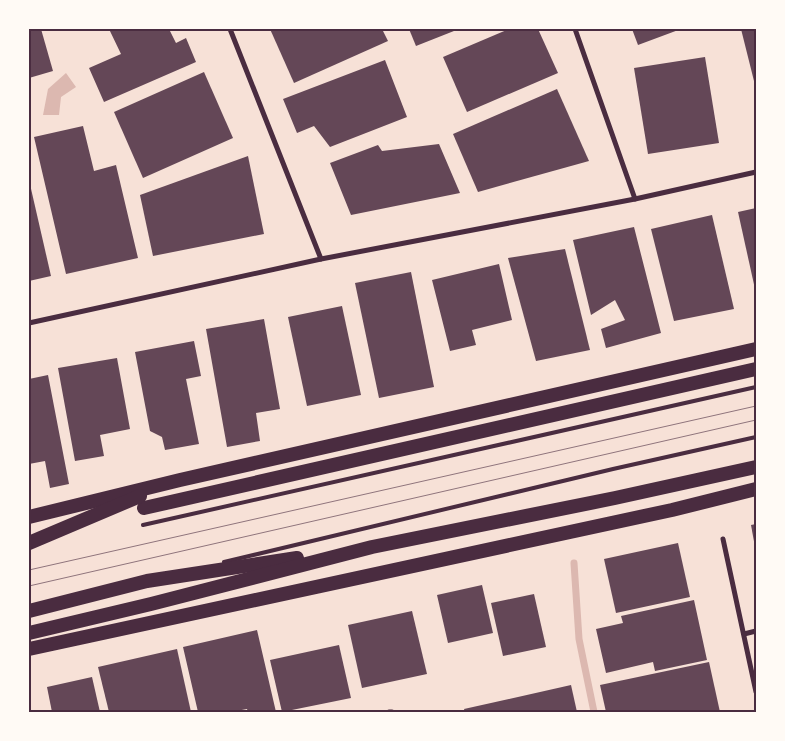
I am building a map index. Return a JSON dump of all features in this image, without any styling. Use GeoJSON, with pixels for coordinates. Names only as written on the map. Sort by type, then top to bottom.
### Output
{"type":"FeatureCollection","features":[{"type":"Feature","properties":{"kind":"highway"},"geometry":{"type":"LineString","coordinates":[[29,517],[180,480],[756,348]]}},
{"type":"Feature","properties":{"kind":"highway"},"geometry":{"type":"LineString","coordinates":[[144,508],[756,369]]}},
{"type":"Feature","properties":{"kind":"highway"},"geometry":{"type":"LineString","coordinates":[[29,611],[147,581],[372,547],[615,498],[756,467]]}},
{"type":"Feature","properties":{"kind":"highway"},"geometry":{"type":"LineString","coordinates":[[29,543],[180,480]]}},
{"type":"Feature","properties":{"kind":"highway"},"geometry":{"type":"LineString","coordinates":[[29,649],[672,510],[756,489]]}},
{"type":"Feature","properties":{"kind":"highway"},"geometry":{"type":"LineString","coordinates":[[29,633],[151,604],[372,547]]}},
{"type":"Feature","properties":{"kind":"street"},"geometry":{"type":"LineString","coordinates":[[230,29],[321,259]]}},
{"type":"Feature","properties":{"kind":"street"},"geometry":{"type":"LineString","coordinates":[[575,29],[635,199]]}},
{"type":"Feature","properties":{"kind":"street"},"geometry":{"type":"LineString","coordinates":[[29,323],[321,259],[635,199],[756,172]]}},
{"type":"Feature","properties":{"kind":"street"},"geometry":{"type":"LineString","coordinates":[[723,539],[756,692]]}},
{"type":"Feature","properties":{"kind":"street"},"geometry":{"type":"LineString","coordinates":[[744,634],[756,631]]}},
{"type":"Feature","properties":{"kind":"lane"},"geometry":{"type":"LineString","coordinates":[[143,525],[756,387]]}},
{"type":"Feature","properties":{"kind":"lane"},"geometry":{"type":"LineString","coordinates":[[147,581],[614,469],[756,437]]}},
{"type":"Feature","properties":{"kind":"shaded area"},"geometry":{"type":"Polygon","coordinates":[[[66,73],[76,87],[61,97],[59,115],[43,115],[48,89],[66,73]]]}},
{"type":"Feature","properties":{"kind":"building"},"geometry":{"type":"Polygon","coordinates":[[[29,29],[41,29],[53,71],[29,78],[29,29]]]}},
{"type":"Feature","properties":{"kind":"building"},"geometry":{"type":"Polygon","coordinates":[[[109,29],[169,29],[176,43],[186,38],[196,62],[104,102],[89,68],[121,54],[109,29]]]}},
{"type":"Feature","properties":{"kind":"building"},"geometry":{"type":"Polygon","coordinates":[[[270,29],[382,29],[388,41],[294,83],[270,29]]]}},
{"type":"Feature","properties":{"kind":"building"},"geometry":{"type":"Polygon","coordinates":[[[409,29],[459,29],[416,46],[409,29]]]}},
{"type":"Feature","properties":{"kind":"building"},"geometry":{"type":"Polygon","coordinates":[[[509,29],[538,29],[558,73],[467,112],[443,57],[509,29]]]}},
{"type":"Feature","properties":{"kind":"building"},"geometry":{"type":"Polygon","coordinates":[[[632,29],[681,29],[638,45],[632,29]]]}},
{"type":"Feature","properties":{"kind":"building"},"geometry":{"type":"Polygon","coordinates":[[[741,29],[756,29],[756,89],[741,29]]]}},
{"type":"Feature","properties":{"kind":"building"},"geometry":{"type":"Polygon","coordinates":[[[705,57],[719,143],[648,154],[634,68],[705,57]]]}},
{"type":"Feature","properties":{"kind":"building"},"geometry":{"type":"Polygon","coordinates":[[[385,60],[407,117],[330,147],[314,126],[297,133],[283,99],[385,60]]]}},
{"type":"Feature","properties":{"kind":"building"},"geometry":{"type":"Polygon","coordinates":[[[204,72],[233,138],[143,178],[114,112],[204,72]]]}},
{"type":"Feature","properties":{"kind":"building"},"geometry":{"type":"Polygon","coordinates":[[[557,89],[589,161],[478,192],[453,134],[557,89]]]}},
{"type":"Feature","properties":{"kind":"building"},"geometry":{"type":"Polygon","coordinates":[[[83,126],[94,171],[116,165],[138,258],[66,274],[34,137],[83,126]]]}},
{"type":"Feature","properties":{"kind":"building"},"geometry":{"type":"Polygon","coordinates":[[[439,144],[460,193],[351,215],[330,163],[378,145],[382,151],[439,144]]]}},
{"type":"Feature","properties":{"kind":"building"},"geometry":{"type":"Polygon","coordinates":[[[248,156],[264,234],[153,256],[140,195],[248,156]]]}},
{"type":"Feature","properties":{"kind":"building"},"geometry":{"type":"Polygon","coordinates":[[[29,180],[51,276],[29,281],[29,180]]]}},
{"type":"Feature","properties":{"kind":"building"},"geometry":{"type":"Polygon","coordinates":[[[756,208],[756,288],[755,289],[738,212],[756,208]]]}},
{"type":"Feature","properties":{"kind":"building"},"geometry":{"type":"Polygon","coordinates":[[[712,215],[734,309],[674,321],[651,229],[712,215]]]}},
{"type":"Feature","properties":{"kind":"building"},"geometry":{"type":"Polygon","coordinates":[[[634,227],[661,333],[606,348],[601,329],[625,320],[615,300],[591,315],[573,240],[634,227]]]}},
{"type":"Feature","properties":{"kind":"building"},"geometry":{"type":"Polygon","coordinates":[[[565,249],[590,350],[536,361],[508,258],[565,249]]]}},
{"type":"Feature","properties":{"kind":"building"},"geometry":{"type":"Polygon","coordinates":[[[499,264],[512,320],[472,330],[476,345],[450,351],[432,280],[499,264]]]}},
{"type":"Feature","properties":{"kind":"building"},"geometry":{"type":"Polygon","coordinates":[[[411,272],[434,387],[379,398],[355,283],[411,272]]]}},
{"type":"Feature","properties":{"kind":"building"},"geometry":{"type":"Polygon","coordinates":[[[342,306],[361,395],[307,406],[288,317],[342,306]]]}},
{"type":"Feature","properties":{"kind":"building"},"geometry":{"type":"Polygon","coordinates":[[[264,319],[280,409],[256,413],[260,441],[227,447],[206,329],[264,319]]]}},
{"type":"Feature","properties":{"kind":"building"},"geometry":{"type":"Polygon","coordinates":[[[194,341],[201,376],[186,379],[199,444],[165,450],[162,437],[150,431],[135,352],[194,341]]]}},
{"type":"Feature","properties":{"kind":"building"},"geometry":{"type":"Polygon","coordinates":[[[117,358],[130,429],[100,435],[104,456],[75,461],[58,368],[117,358]]]}},
{"type":"Feature","properties":{"kind":"building"},"geometry":{"type":"Polygon","coordinates":[[[48,375],[69,484],[50,488],[45,461],[29,464],[29,379],[48,375]]]}},
{"type":"Feature","properties":{"kind":"building"},"geometry":{"type":"Polygon","coordinates":[[[756,524],[756,547],[755,547],[751,525],[756,524]]]}},
{"type":"Feature","properties":{"kind":"building"},"geometry":{"type":"Polygon","coordinates":[[[678,543],[690,597],[616,613],[604,559],[678,543]]]}},
{"type":"Feature","properties":{"kind":"building"},"geometry":{"type":"Polygon","coordinates":[[[482,585],[493,633],[448,643],[437,595],[482,585]]]}},
{"type":"Feature","properties":{"kind":"building"},"geometry":{"type":"Polygon","coordinates":[[[534,594],[546,647],[503,656],[491,603],[534,594]]]}},
{"type":"Feature","properties":{"kind":"building"},"geometry":{"type":"Polygon","coordinates":[[[694,600],[707,660],[655,671],[653,662],[606,673],[596,629],[623,623],[621,616],[694,600]]]}},
{"type":"Feature","properties":{"kind":"building"},"geometry":{"type":"Polygon","coordinates":[[[412,611],[427,674],[362,688],[348,625],[412,611]]]}},
{"type":"Feature","properties":{"kind":"building"},"geometry":{"type":"Polygon","coordinates":[[[257,630],[276,712],[248,712],[247,709],[231,712],[198,712],[183,647],[257,630]]]}},
{"type":"Feature","properties":{"kind":"building"},"geometry":{"type":"Polygon","coordinates":[[[339,645],[351,698],[282,712],[270,660],[339,645]]]}},
{"type":"Feature","properties":{"kind":"building"},"geometry":{"type":"Polygon","coordinates":[[[177,649],[191,712],[109,712],[98,667],[177,649]]]}},
{"type":"Feature","properties":{"kind":"building"},"geometry":{"type":"Polygon","coordinates":[[[709,662],[720,712],[606,712],[600,685],[709,662]]]}},
{"type":"Feature","properties":{"kind":"building"},"geometry":{"type":"Polygon","coordinates":[[[92,677],[100,712],[52,712],[47,687],[92,677]]]}},
{"type":"Feature","properties":{"kind":"building"},"geometry":{"type":"Polygon","coordinates":[[[571,685],[577,712],[465,712],[464,709],[571,685]]]}},
{"type":"Feature","properties":{"kind":"waterway"},"geometry":{"type":"LineString","coordinates":[[574,563],[579,639],[594,712]]}},
{"type":"Feature","properties":{"kind":"tram line"},"geometry":{"type":"LineString","coordinates":[[29,570],[756,406]]}},
{"type":"Feature","properties":{"kind":"tram line"},"geometry":{"type":"LineString","coordinates":[[29,586],[756,420]]}}]}
